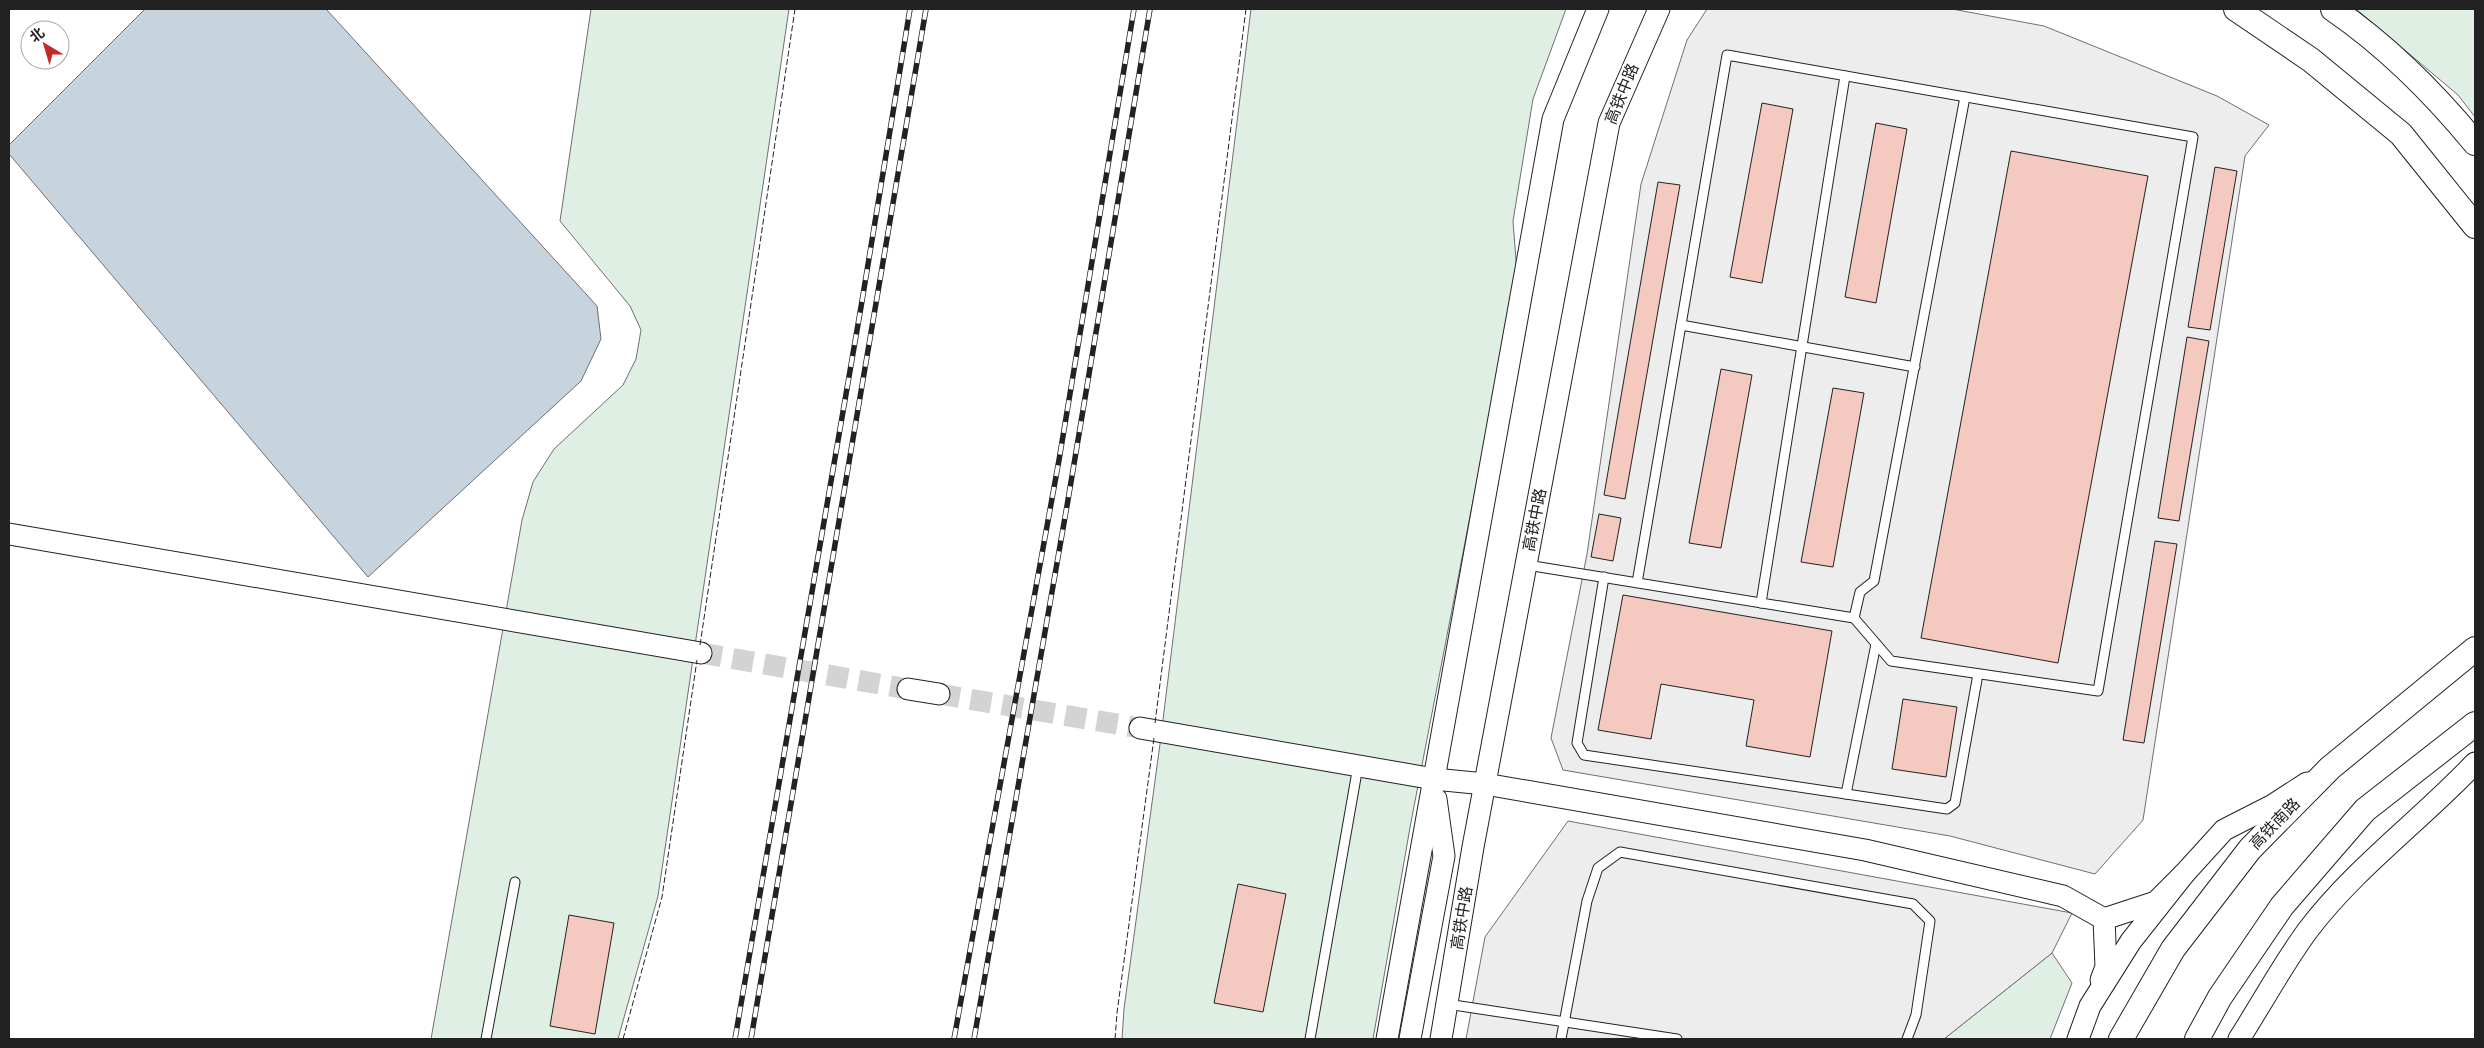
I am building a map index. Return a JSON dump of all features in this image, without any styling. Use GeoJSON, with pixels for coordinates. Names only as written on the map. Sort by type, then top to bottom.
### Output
{"type":"FeatureCollection","features":[{"type":"Feature","properties":{"kind":"main road"},"geometry":{"type":"LineString","coordinates":[[2236,9],[2311,60],[2401,134],[2475,226]]}},
{"type":"Feature","properties":{"kind":"main road"},"geometry":{"type":"LineString","coordinates":[[2333,9],[2362,29],[2440,100],[2475,142]]}},
{"type":"Feature","properties":{"kind":"main road","name":"高铁南路"},"geometry":{"type":"LineString","coordinates":[[2121,1039],[2173,948],[2250,849],[2330,768],[2475,649]]}},
{"type":"Feature","properties":{"kind":"main road"},"geometry":{"type":"LineString","coordinates":[[2197,1039],[2220,997],[2282,906],[2365,810],[2475,724]]}},
{"type":"Feature","properties":{"kind":"street","name":"高铁中路"},"geometry":{"type":"LineString","coordinates":[[1387,1039],[1553,119],[1598,9]]}},
{"type":"Feature","properties":{"kind":"street","name":"高铁中路"},"geometry":{"type":"LineString","coordinates":[[1441,1039],[1485,784],[1609,123],[1658,9]]}},
{"type":"Feature","properties":{"kind":"street"},"geometry":{"type":"LineString","coordinates":[[9,534],[701,653]]}},
{"type":"Feature","properties":{"kind":"street"},"geometry":{"type":"LineString","coordinates":[[908,689],[939,694]]}},
{"type":"Feature","properties":{"kind":"street"},"geometry":{"type":"LineString","coordinates":[[1140,728],[1434,779],[1485,784],[1865,850],[2063,896],[2104,919],[2156,902],[2224,830],[2273,805],[2330,768]]}},
{"type":"Feature","properties":{"kind":"street"},"geometry":{"type":"LineString","coordinates":[[2239,1039],[2308,930],[2359,874],[2442,799],[2475,763]]}},
{"type":"Feature","properties":{"kind":"street","name":"高铁中路"},"geometry":{"type":"LineString","coordinates":[[1410,1039],[1444,856],[1434,779]]}},
{"type":"Feature","properties":{"kind":"street"},"geometry":{"type":"LineString","coordinates":[[2090,1006],[2131,941],[2184,874]]}},
{"type":"Feature","properties":{"kind":"street"},"geometry":{"type":"LineString","coordinates":[[2078,1039],[2106,967],[2104,919]]}},
{"type":"Feature","properties":{"kind":"lane"},"geometry":{"type":"LineString","coordinates":[[1526,565],[1604,577],[1637,583],[1854,618],[1891,661],[2098,691],[2193,137],[1727,55],[1637,583]]}},
{"type":"Feature","properties":{"kind":"lane"},"geometry":{"type":"LineString","coordinates":[[1761,603],[1845,76]]}},
{"type":"Feature","properties":{"kind":"lane"},"geometry":{"type":"LineString","coordinates":[[1854,618],[1860,592],[1874,582],[1965,97]]}},
{"type":"Feature","properties":{"kind":"lane"},"geometry":{"type":"LineString","coordinates":[[1681,325],[1915,367]]}},
{"type":"Feature","properties":{"kind":"lane"},"geometry":{"type":"LineString","coordinates":[[1604,577],[1577,743],[1584,755],[1947,809],[1955,803],[1978,674]]}},
{"type":"Feature","properties":{"kind":"lane"},"geometry":{"type":"LineString","coordinates":[[1846,794],[1876,644]]}},
{"type":"Feature","properties":{"kind":"lane"},"geometry":{"type":"LineString","coordinates":[[1310,1039],[1358,766]]}},
{"type":"Feature","properties":{"kind":"lane"},"geometry":{"type":"LineString","coordinates":[[1561,1039],[1587,901],[1598,868],[1620,852],[1913,904],[1930,921],[1916,1015],[1907,1039]]}},
{"type":"Feature","properties":{"kind":"lane"},"geometry":{"type":"LineString","coordinates":[[486,1039],[515,882]]}},
{"type":"Feature","properties":{"kind":"lane"},"geometry":{"type":"LineString","coordinates":[[1447,1004],[1677,1039]]}},
{"type":"Feature","properties":{"kind":"green space"},"geometry":{"type":"Polygon","coordinates":[[[591,9],[789,9],[658,896],[618,1039],[431,1039],[522,520],[533,482],[554,449],[623,385],[636,359],[641,330],[630,306],[560,221],[591,9]]]}},
{"type":"Feature","properties":{"kind":"green space"},"geometry":{"type":"Polygon","coordinates":[[[1251,9],[1566,9],[1533,99],[1513,221],[1517,273],[1411,822],[1373,1039],[1122,1039],[1124,1009],[1160,744],[1251,9]]]}},
{"type":"Feature","properties":{"kind":"green space"},"geometry":{"type":"Polygon","coordinates":[[[2356,9],[2475,9],[2475,117],[2458,95],[2356,9]]]}},
{"type":"Feature","properties":{"kind":"green space"},"geometry":{"type":"Polygon","coordinates":[[[2052,953],[2072,983],[2050,1039],[1944,1039],[2052,953]]]}},
{"type":"Feature","properties":{"kind":"shaded area"},"geometry":{"type":"Polygon","coordinates":[[[145,9],[326,9],[597,306],[601,339],[581,381],[368,577],[9,154],[9,145],[145,9]]]}},
{"type":"Feature","properties":{"kind":"shaded area"},"geometry":{"type":"Polygon","coordinates":[[[1707,9],[1952,9],[2044,26],[2217,96],[2269,125],[2245,156],[2143,820],[2095,874],[1950,836],[1563,770],[1551,738],[1587,554],[1641,184],[1687,40],[1707,9]]]}},
{"type":"Feature","properties":{"kind":"shaded area"},"geometry":{"type":"Polygon","coordinates":[[[1568,821],[2072,913],[2052,953],[1944,1039],[1466,1039],[1485,937],[1568,821]]]}},
{"type":"Feature","properties":{"kind":"building"},"geometry":{"type":"Polygon","coordinates":[[[1762,103],[1793,109],[1762,283],[1730,277],[1762,103]]]}},
{"type":"Feature","properties":{"kind":"building"},"geometry":{"type":"Polygon","coordinates":[[[1876,123],[1907,129],[1876,303],[1845,297],[1876,123]]]}},
{"type":"Feature","properties":{"kind":"building"},"geometry":{"type":"Polygon","coordinates":[[[2011,151],[2148,176],[2058,663],[1921,638],[2011,151]]]}},
{"type":"Feature","properties":{"kind":"building"},"geometry":{"type":"Polygon","coordinates":[[[2215,167],[2237,171],[2210,330],[2188,327],[2215,167]]]}},
{"type":"Feature","properties":{"kind":"building"},"geometry":{"type":"Polygon","coordinates":[[[1658,182],[1680,185],[1625,499],[1604,495],[1658,182]]]}},
{"type":"Feature","properties":{"kind":"building"},"geometry":{"type":"Polygon","coordinates":[[[2187,337],[2209,341],[2179,521],[2158,518],[2187,337]]]}},
{"type":"Feature","properties":{"kind":"building"},"geometry":{"type":"Polygon","coordinates":[[[1721,369],[1752,375],[1721,548],[1689,543],[1721,369]]]}},
{"type":"Feature","properties":{"kind":"building"},"geometry":{"type":"Polygon","coordinates":[[[1833,388],[1864,393],[1833,567],[1801,562],[1833,388]]]}},
{"type":"Feature","properties":{"kind":"building"},"geometry":{"type":"Polygon","coordinates":[[[1599,514],[1621,518],[1613,561],[1591,557],[1599,514]]]}},
{"type":"Feature","properties":{"kind":"building"},"geometry":{"type":"Polygon","coordinates":[[[2155,541],[2177,544],[2144,743],[2123,740],[2155,541]]]}},
{"type":"Feature","properties":{"kind":"building"},"geometry":{"type":"Polygon","coordinates":[[[1623,595],[1832,631],[1810,757],[1746,746],[1754,700],[1661,684],[1651,739],[1598,730],[1623,595]]]}},
{"type":"Feature","properties":{"kind":"building"},"geometry":{"type":"Polygon","coordinates":[[[1903,699],[1957,707],[1946,777],[1892,769],[1903,699]]]}},
{"type":"Feature","properties":{"kind":"building"},"geometry":{"type":"Polygon","coordinates":[[[1238,884],[1286,894],[1263,1012],[1214,1003],[1238,884]]]}},
{"type":"Feature","properties":{"kind":"building"},"geometry":{"type":"Polygon","coordinates":[[[569,915],[614,923],[595,1034],[550,1026],[569,915]]]}},
{"type":"Feature","properties":{"kind":"tunnel"},"geometry":{"type":"LineString","coordinates":[[701,653],[908,689]]}},
{"type":"Feature","properties":{"kind":"tunnel"},"geometry":{"type":"LineString","coordinates":[[939,694],[1140,728]]}},
{"type":"Feature","properties":{"kind":"railway"},"geometry":{"type":"LineString","coordinates":[[735,1039],[861,307],[910,9]]}},
{"type":"Feature","properties":{"kind":"railway"},"geometry":{"type":"LineString","coordinates":[[751,1039],[926,9]]}},
{"type":"Feature","properties":{"kind":"railway"},"geometry":{"type":"LineString","coordinates":[[954,1039],[1059,460],[1134,9]]}},
{"type":"Feature","properties":{"kind":"railway"},"geometry":{"type":"LineString","coordinates":[[974,1039],[1068,500],[1150,9]]}},
{"type":"Feature","properties":{"kind":"fence"},"geometry":{"type":"LineString","coordinates":[[700,645],[795,9]]}},
{"type":"Feature","properties":{"kind":"fence"},"geometry":{"type":"LineString","coordinates":[[1155,723],[1246,9]]}},
{"type":"Feature","properties":{"kind":"fence"},"geometry":{"type":"LineString","coordinates":[[623,1039],[662,897],[697,660]]}},
{"type":"Feature","properties":{"kind":"fence"},"geometry":{"type":"LineString","coordinates":[[1115,1039],[1154,738]]}}]}
